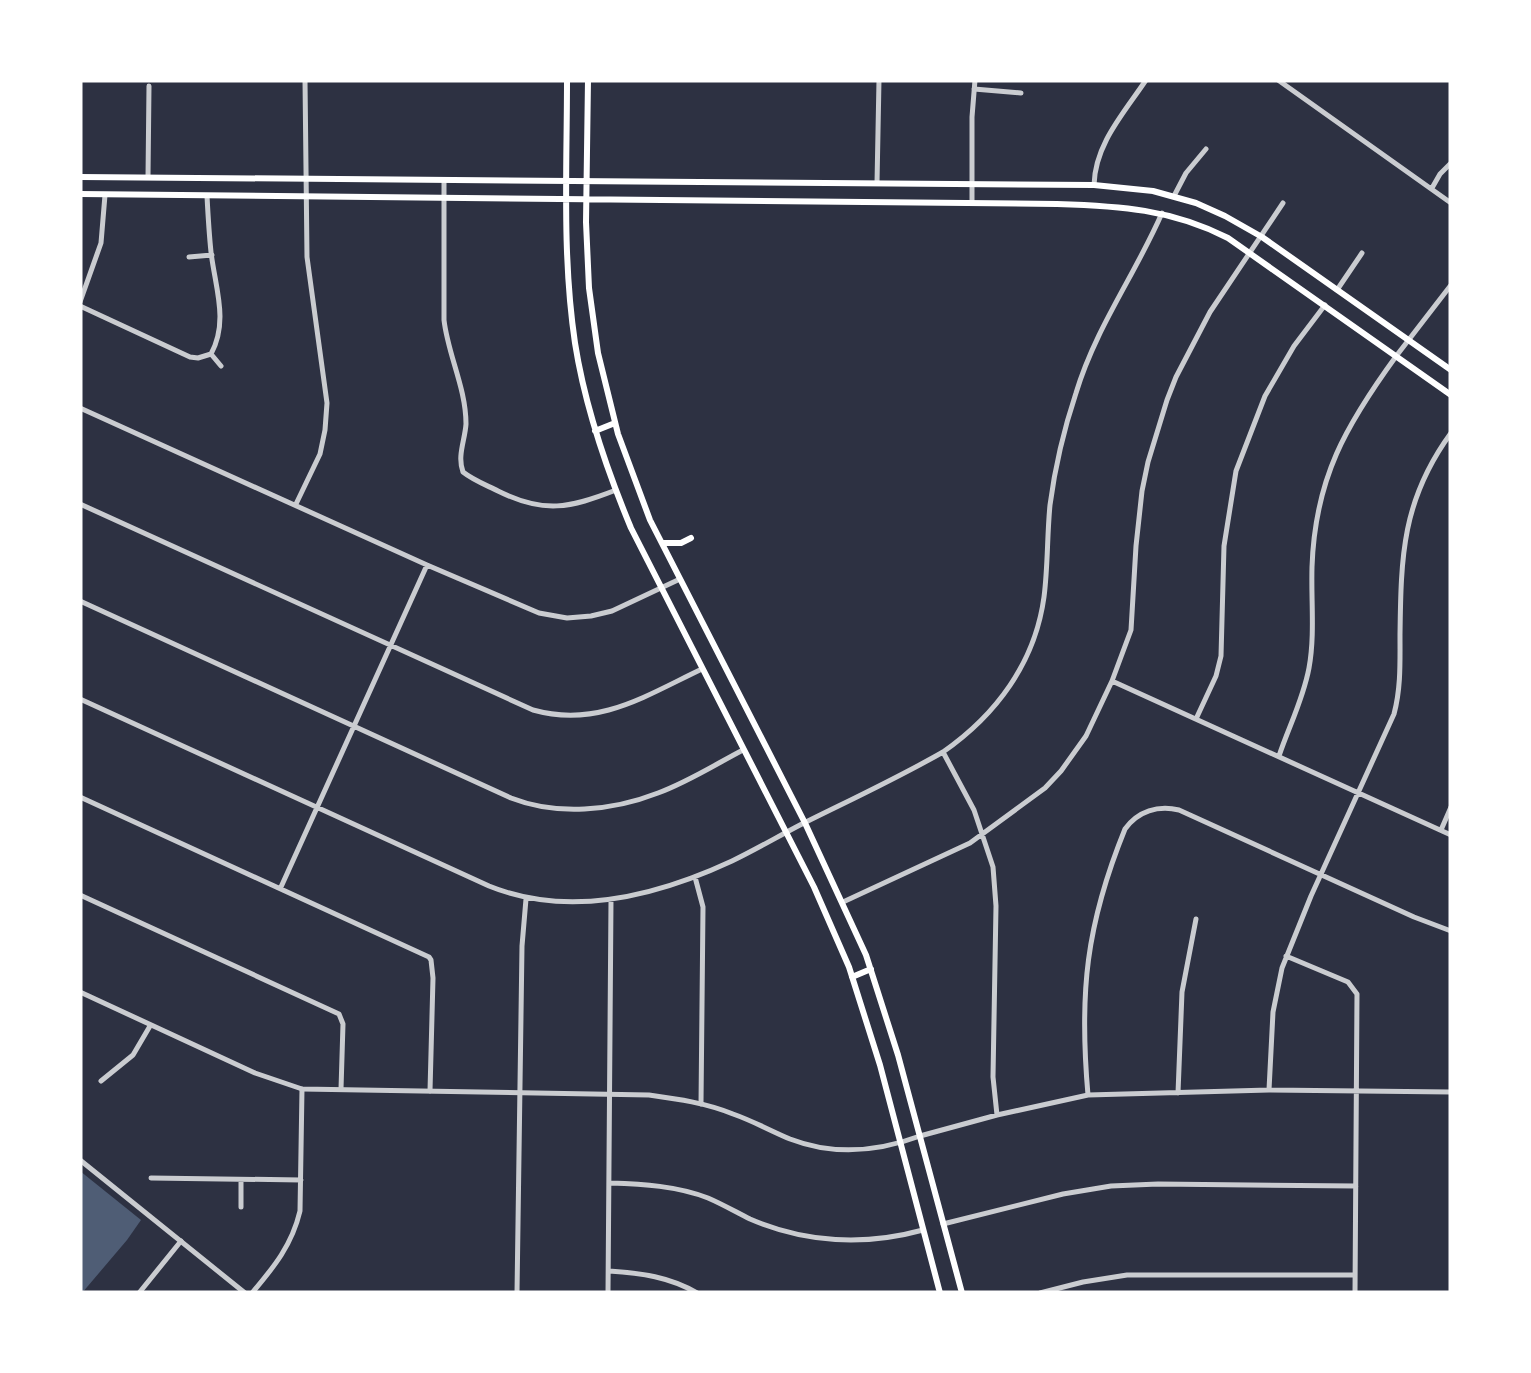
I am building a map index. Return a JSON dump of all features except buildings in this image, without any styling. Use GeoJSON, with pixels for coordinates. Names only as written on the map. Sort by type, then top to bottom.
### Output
{"type":"FeatureCollection","features":[{"type":"Feature","properties":{"kind":"main road"},"geometry":{"type":"LineString","coordinates":[[567,80],[567,266],[583,382],[595,430],[631,528],[826,912],[852,977],[879,1061],[940,1293]]}},
{"type":"Feature","properties":{"kind":"main road"},"geometry":{"type":"LineString","coordinates":[[588,80],[589,288],[598,352],[615,423],[662,543],[805,822],[871,969],[962,1293]]}},
{"type":"Feature","properties":{"kind":"main road"},"geometry":{"type":"LineString","coordinates":[[80,177],[1094,185],[1154,191],[1225,216],[1262,237],[1451,370]]}},
{"type":"Feature","properties":{"kind":"main road"},"geometry":{"type":"LineString","coordinates":[[776,182],[776,200]]}},
{"type":"Feature","properties":{"kind":"main road"},"geometry":{"type":"LineString","coordinates":[[80,194],[1110,205],[1162,213],[1211,229],[1250,252],[1451,395]]}},
{"type":"Feature","properties":{"kind":"main road"},"geometry":{"type":"LineString","coordinates":[[595,430],[615,423]]}},
{"type":"Feature","properties":{"kind":"main road"},"geometry":{"type":"LineString","coordinates":[[662,543],[681,543],[691,538]]}},
{"type":"Feature","properties":{"kind":"main road"},"geometry":{"type":"LineString","coordinates":[[852,977],[871,969]]}},
{"type":"Feature","properties":{"kind":"street"},"geometry":{"type":"LineString","coordinates":[[296,504],[320,454],[326,416],[307,257],[305,80]]}},
{"type":"Feature","properties":{"kind":"street"},"geometry":{"type":"LineString","coordinates":[[877,183],[880,80]]}},
{"type":"Feature","properties":{"kind":"street"},"geometry":{"type":"LineString","coordinates":[[972,203],[975,80]]}},
{"type":"Feature","properties":{"kind":"street"},"geometry":{"type":"LineString","coordinates":[[1094,185],[1100,150],[1146,80]]}},
{"type":"Feature","properties":{"kind":"street"},"geometry":{"type":"LineString","coordinates":[[1278,80],[1451,203]]}},
{"type":"Feature","properties":{"kind":"street"},"geometry":{"type":"LineString","coordinates":[[148,86],[148,177]]}},
{"type":"Feature","properties":{"kind":"street"},"geometry":{"type":"LineString","coordinates":[[974,89],[1021,92]]}},
{"type":"Feature","properties":{"kind":"street"},"geometry":{"type":"LineString","coordinates":[[1174,196],[1186,173],[1206,149]]}},
{"type":"Feature","properties":{"kind":"street"},"geometry":{"type":"LineString","coordinates":[[1432,189],[1451,163]]}},
{"type":"Feature","properties":{"kind":"street"},"geometry":{"type":"LineString","coordinates":[[444,180],[444,320],[465,414],[459,461],[463,472],[516,500],[549,507],[570,506],[616,490]]}},
{"type":"Feature","properties":{"kind":"street"},"geometry":{"type":"LineString","coordinates":[[105,195],[101,243],[80,304],[198,358],[211,354],[221,321],[207,196]]}},
{"type":"Feature","properties":{"kind":"street"},"geometry":{"type":"LineString","coordinates":[[843,902],[942,858],[983,833],[1045,788],[1086,736],[1131,630],[1142,492],[1176,377],[1222,292],[1283,203]]}},
{"type":"Feature","properties":{"kind":"street"},"geometry":{"type":"LineString","coordinates":[[80,699],[526,899],[611,900],[644,894],[736,860],[943,752],[976,727],[1001,700],[1030,650],[1044,597],[1050,502],[1074,397],[1103,324],[1162,213]]}},
{"type":"Feature","properties":{"kind":"street"},"geometry":{"type":"LineString","coordinates":[[1336,290],[1362,254]]}},
{"type":"Feature","properties":{"kind":"street"},"geometry":{"type":"LineString","coordinates":[[189,258],[212,255]]}},
{"type":"Feature","properties":{"kind":"street"},"geometry":{"type":"LineString","coordinates":[[1278,756],[1302,696],[1310,662],[1314,540],[1324,489],[1352,420],[1451,285]]}},
{"type":"Feature","properties":{"kind":"street"},"geometry":{"type":"LineString","coordinates":[[1196,718],[1221,656],[1226,525],[1241,458],[1265,396],[1324,305]]}},
{"type":"Feature","properties":{"kind":"street"},"geometry":{"type":"LineString","coordinates":[[211,354],[221,366]]}},
{"type":"Feature","properties":{"kind":"street"},"geometry":{"type":"LineString","coordinates":[[80,408],[526,609],[567,618],[592,616],[680,579]]}},
{"type":"Feature","properties":{"kind":"street"},"geometry":{"type":"LineString","coordinates":[[1268,1090],[1272,1012],[1286,956],[1394,714],[1398,699],[1402,560],[1408,523],[1428,466],[1451,433]]}},
{"type":"Feature","properties":{"kind":"street"},"geometry":{"type":"LineString","coordinates":[[80,504],[533,710],[562,716],[596,714],[626,706],[702,668]]}},
{"type":"Feature","properties":{"kind":"street"},"geometry":{"type":"LineString","coordinates":[[281,888],[427,566]]}},
{"type":"Feature","properties":{"kind":"street"},"geometry":{"type":"LineString","coordinates":[[80,601],[538,807],[612,806],[660,793],[744,750]]}},
{"type":"Feature","properties":{"kind":"street"},"geometry":{"type":"LineString","coordinates":[[1112,681],[1451,834]]}},
{"type":"Feature","properties":{"kind":"street"},"geometry":{"type":"LineString","coordinates":[[943,752],[974,810],[995,884],[994,1078],[998,1115]]}},
{"type":"Feature","properties":{"kind":"street"},"geometry":{"type":"LineString","coordinates":[[80,797],[432,960],[430,1092]]}},
{"type":"Feature","properties":{"kind":"street"},"geometry":{"type":"LineString","coordinates":[[1441,830],[1451,807]]}},
{"type":"Feature","properties":{"kind":"street"},"geometry":{"type":"LineString","coordinates":[[1088,1096],[1083,1026],[1088,954],[1105,882],[1125,829],[1154,809],[1175,809],[1451,931]]}},
{"type":"Feature","properties":{"kind":"street"},"geometry":{"type":"LineString","coordinates":[[695,878],[703,907],[702,1104]]}},
{"type":"Feature","properties":{"kind":"street"},"geometry":{"type":"LineString","coordinates":[[80,895],[339,1014],[340,1089]]}},
{"type":"Feature","properties":{"kind":"street"},"geometry":{"type":"LineString","coordinates":[[516,1293],[526,899]]}},
{"type":"Feature","properties":{"kind":"street"},"geometry":{"type":"LineString","coordinates":[[608,1293],[611,900]]}},
{"type":"Feature","properties":{"kind":"street"},"geometry":{"type":"LineString","coordinates":[[1178,1093],[1182,992],[1196,919]]}},
{"type":"Feature","properties":{"kind":"street"},"geometry":{"type":"LineString","coordinates":[[1286,956],[1355,988],[1359,1003],[1355,1293]]}},
{"type":"Feature","properties":{"kind":"street"},"geometry":{"type":"LineString","coordinates":[[80,992],[255,1073],[302,1089],[649,1095],[702,1104],[827,1150],[861,1151],[899,1144],[998,1115],[1088,1096],[1268,1090],[1451,1092]]}},
{"type":"Feature","properties":{"kind":"street"},"geometry":{"type":"LineString","coordinates":[[101,1080],[133,1055],[150,1026]]}},
{"type":"Feature","properties":{"kind":"street"},"geometry":{"type":"LineString","coordinates":[[80,1160],[249,1293],[288,1247],[300,1211],[302,1089]]}},
{"type":"Feature","properties":{"kind":"street"},"geometry":{"type":"LineString","coordinates":[[151,1178],[300,1180]]}},
{"type":"Feature","properties":{"kind":"street"},"geometry":{"type":"LineString","coordinates":[[240,1207],[241,1178]]}},
{"type":"Feature","properties":{"kind":"street"},"geometry":{"type":"LineString","coordinates":[[610,1182],[676,1189],[767,1226],[823,1239],[868,1240],[923,1230]]}},
{"type":"Feature","properties":{"kind":"street"},"geometry":{"type":"LineString","coordinates":[[944,1224],[1110,1186],[1356,1186]]}},
{"type":"Feature","properties":{"kind":"street"},"geometry":{"type":"LineString","coordinates":[[139,1293],[181,1241]]}},
{"type":"Feature","properties":{"kind":"street"},"geometry":{"type":"LineString","coordinates":[[608,1271],[658,1277],[698,1293]]}},
{"type":"Feature","properties":{"kind":"street"},"geometry":{"type":"LineString","coordinates":[[1040,1293],[1128,1274],[1355,1275]]}},
{"type":"Feature","properties":{"kind":"water"},"geometry":{"type":"Polygon","coordinates":[[[80,1171],[141,1220],[82,1293],[80,1293],[80,1171]]]}}]}
